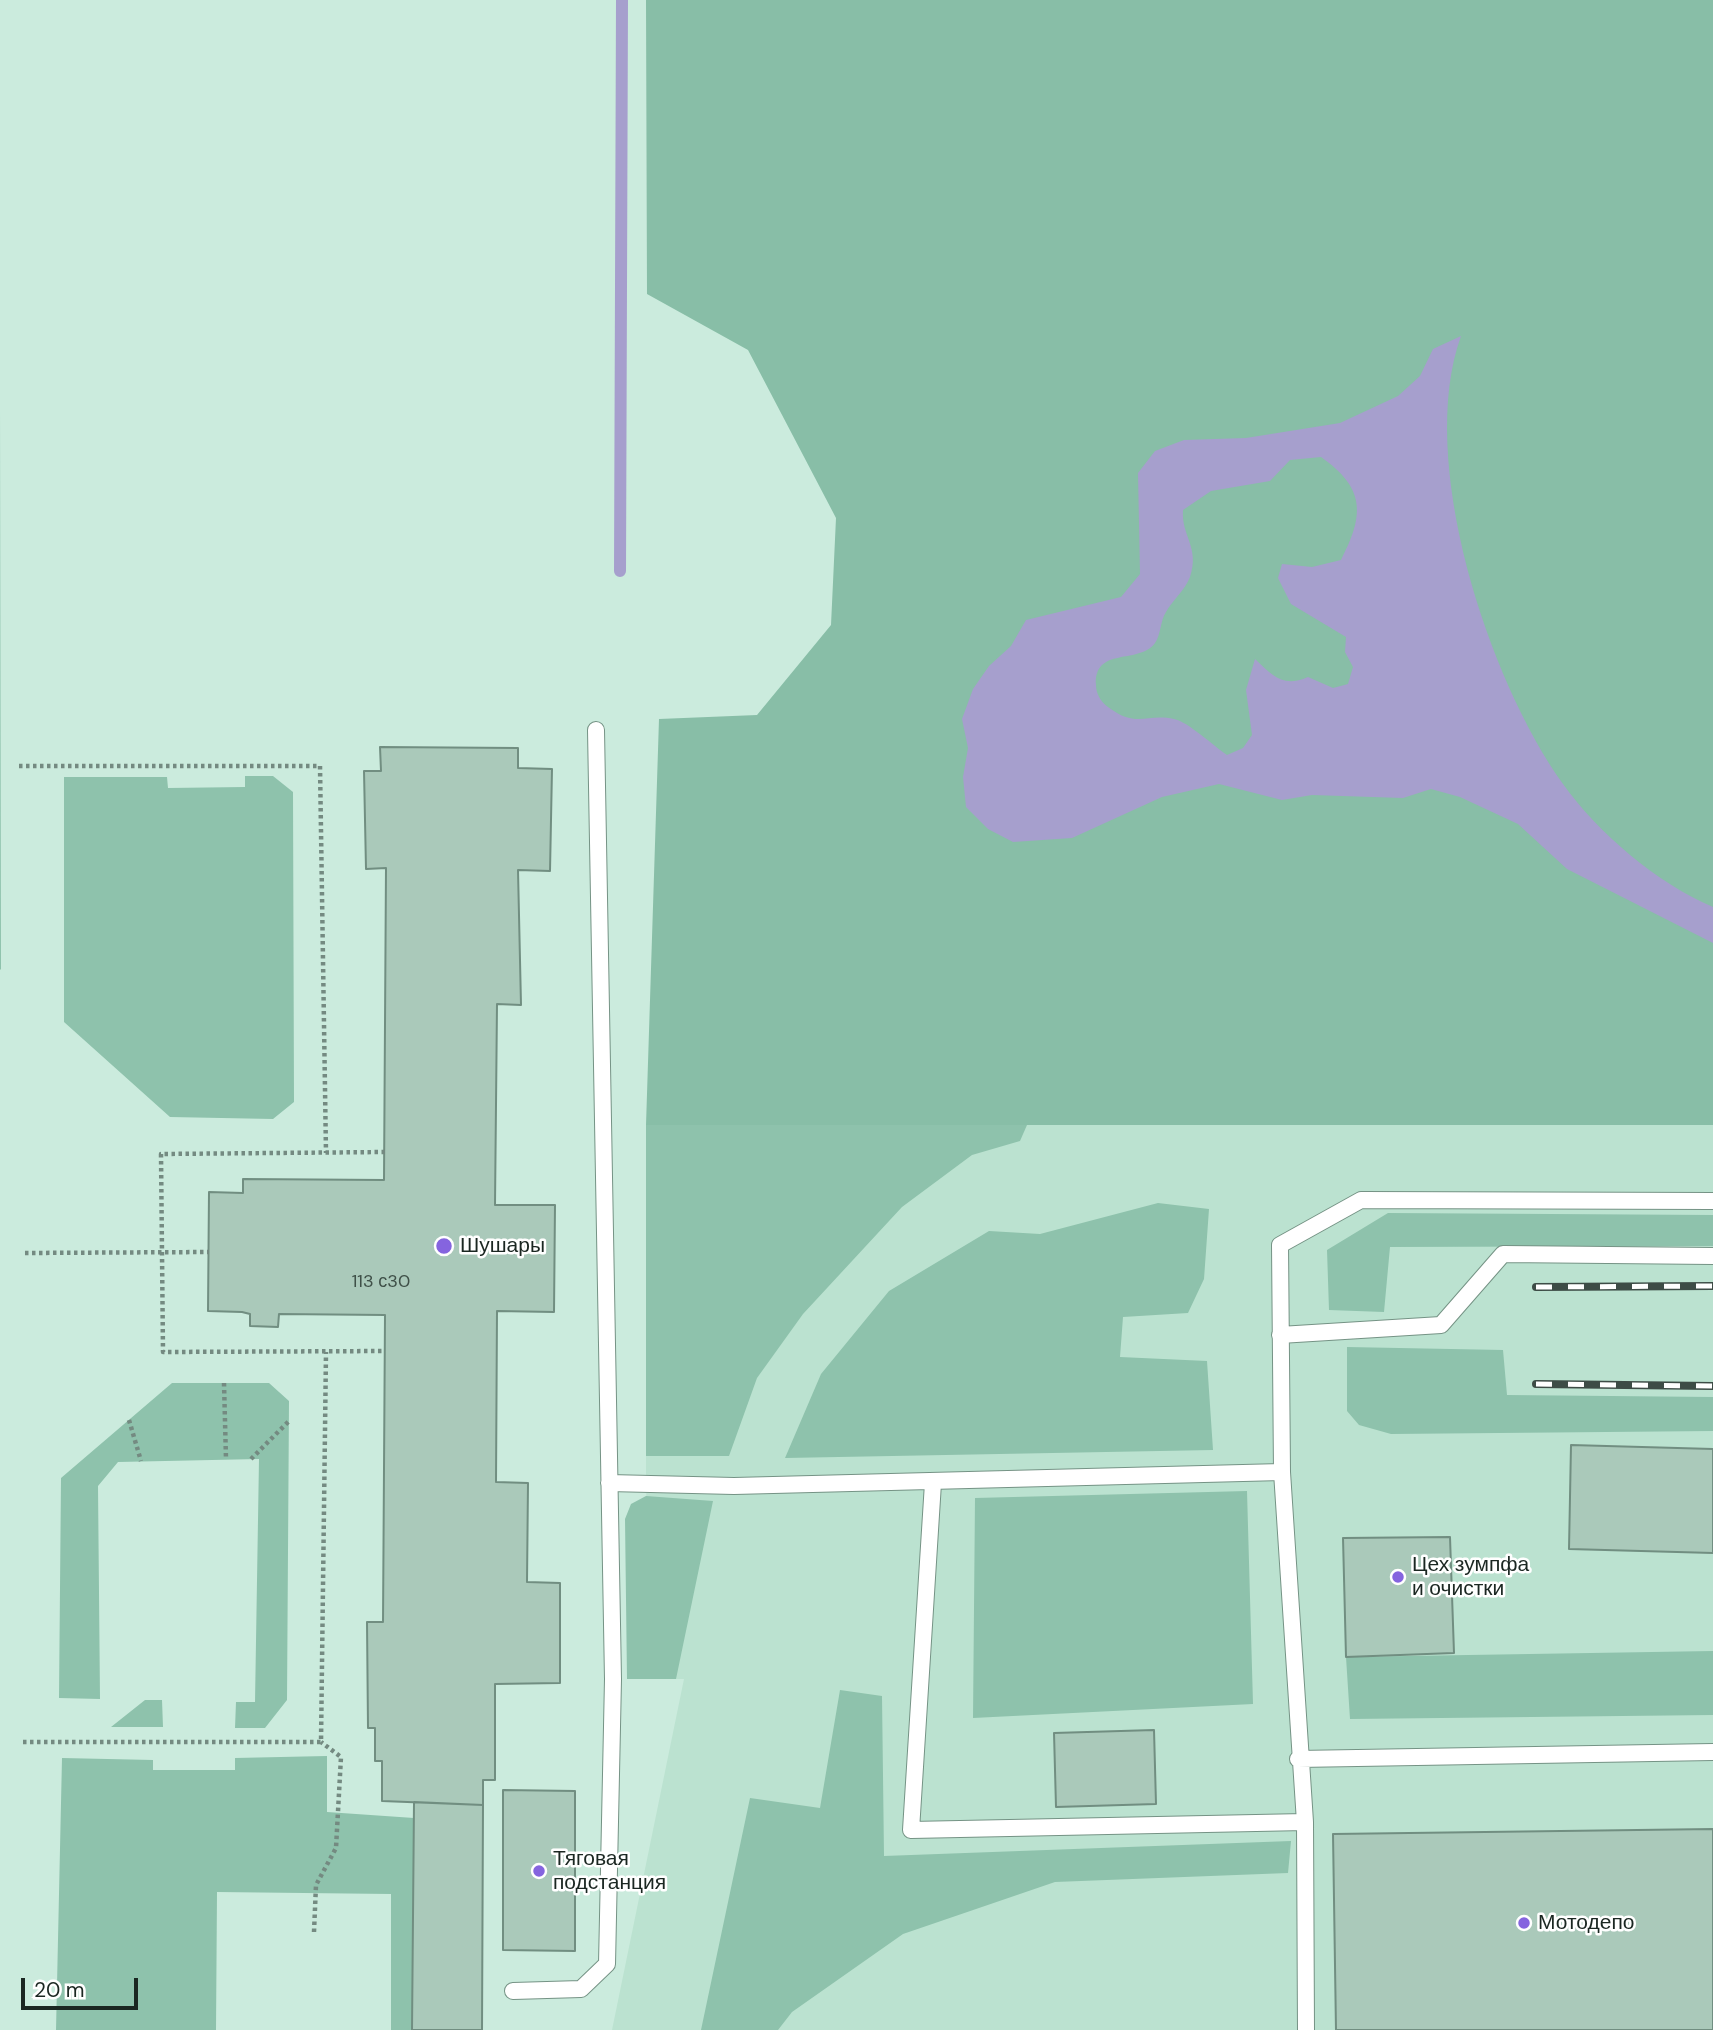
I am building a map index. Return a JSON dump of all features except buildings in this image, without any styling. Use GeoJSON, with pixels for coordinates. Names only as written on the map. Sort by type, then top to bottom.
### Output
{"type":"FeatureCollection","features":[{"type":"Feature","properties":{"kind":"lane"},"geometry":{"type":"LineString","coordinates":[[513,1991],[582,1989],[607,1964],[613,1690],[596,730]]}},
{"type":"Feature","properties":{"kind":"lane"},"geometry":{"type":"LineString","coordinates":[[1306,2030],[1305,1822],[1298,1759],[1282,1472],[1280,1245],[1361,1200],[1713,1201]]}},
{"type":"Feature","properties":{"kind":"lane"},"geometry":{"type":"LineString","coordinates":[[1280,1335],[1441,1325],[1503,1254],[1713,1256]]}},
{"type":"Feature","properties":{"kind":"lane"},"geometry":{"type":"LineString","coordinates":[[609,1483],[734,1486],[933,1483],[1282,1472]]}},
{"type":"Feature","properties":{"kind":"lane"},"geometry":{"type":"LineString","coordinates":[[933,1483],[911,1830],[1305,1822]]}},
{"type":"Feature","properties":{"kind":"lane"},"geometry":{"type":"LineString","coordinates":[[1298,1759],[1713,1752]]}},
{"type":"Feature","properties":{"kind":"path"},"geometry":{"type":"LineString","coordinates":[[19,766],[320,766],[326,1153]]}},
{"type":"Feature","properties":{"kind":"path"},"geometry":{"type":"LineString","coordinates":[[384,1152],[161,1154],[163,1352],[385,1351]]}},
{"type":"Feature","properties":{"kind":"path"},"geometry":{"type":"LineString","coordinates":[[25,1254],[209,1252]]}},
{"type":"Feature","properties":{"kind":"path"},"geometry":{"type":"LineString","coordinates":[[320,1742],[326,1352]]}},
{"type":"Feature","properties":{"kind":"path"},"geometry":{"type":"LineString","coordinates":[[224,1383],[226,1459]]}},
{"type":"Feature","properties":{"kind":"path"},"geometry":{"type":"LineString","coordinates":[[129,1420],[141,1461]]}},
{"type":"Feature","properties":{"kind":"path"},"geometry":{"type":"LineString","coordinates":[[251,1459],[289,1421]]}},
{"type":"Feature","properties":{"kind":"path"},"geometry":{"type":"LineString","coordinates":[[23,1742],[320,1742],[341,1757],[336,1848],[316,1885],[314,1932]]}},
{"type":"Feature","properties":{"kind":"shaded area"},"geometry":{"type":"Polygon","coordinates":[[[646,0],[1713,0],[1713,1125],[646,1125],[659,719],[757,715],[831,625],[836,518],[748,350],[647,294],[646,0]]]}},
{"type":"Feature","properties":{"kind":"shaded area"},"geometry":{"type":"Polygon","coordinates":[[[1461,336],[1449,387],[1447,444],[1454,505],[1467,567],[1486,629],[1509,687],[1535,740],[1563,784],[1593,820],[1650,871],[1713,907],[1713,943],[1567,869],[1518,824],[1460,797],[1431,789],[1403,798],[1312,795],[1282,800],[1219,784],[1162,797],[1072,838],[1013,842],[988,829],[966,807],[963,777],[968,748],[962,719],[973,689],[989,666],[1011,646],[1026,620],[1121,597],[1140,574],[1138,473],[1155,451],[1184,440],[1246,438],[1340,423],[1398,396],[1420,376],[1433,349],[1461,336]],[[1321,457],[1290,460],[1270,481],[1211,491],[1183,510],[1193,558],[1190,577],[1164,616],[1155,643],[1148,650],[1110,660],[1102,665],[1097,673],[1096,688],[1105,705],[1118,714],[1134,719],[1164,718],[1180,721],[1227,755],[1243,748],[1252,735],[1246,690],[1255,659],[1273,675],[1285,681],[1308,677],[1333,688],[1348,684],[1353,667],[1345,652],[1346,637],[1291,604],[1278,578],[1282,564],[1312,567],[1341,560],[1354,529],[1357,503],[1353,491],[1335,468],[1321,457]]]}},
{"type":"Feature","properties":{"kind":"shaded area"},"geometry":{"type":"Polygon","coordinates":[[[0,408],[1,970],[0,969],[0,408]]]}},
{"type":"Feature","properties":{"kind":"shaded area"},"geometry":{"type":"Polygon","coordinates":[[[245,776],[273,776],[293,792],[294,1102],[273,1119],[170,1117],[64,1022],[64,777],[167,777],[168,788],[245,787],[245,776]]]}},
{"type":"Feature","properties":{"kind":"shaded area"},"geometry":{"type":"Polygon","coordinates":[[[646,1125],[1713,1125],[1713,2030],[612,2030],[684,1679],[651,1679],[646,1483],[646,1125]]]}},
{"type":"Feature","properties":{"kind":"shaded area"},"geometry":{"type":"Polygon","coordinates":[[[646,1125],[1027,1125],[1020,1141],[972,1155],[902,1207],[803,1314],[757,1378],[729,1456],[646,1456],[646,1125]]]}},
{"type":"Feature","properties":{"kind":"shaded area"},"geometry":{"type":"Polygon","coordinates":[[[1158,1203],[1209,1209],[1204,1279],[1188,1313],[1123,1317],[1120,1357],[1207,1361],[1213,1450],[785,1458],[821,1374],[889,1291],[989,1231],[1040,1234],[1158,1203]]]}},
{"type":"Feature","properties":{"kind":"shaded area"},"geometry":{"type":"Polygon","coordinates":[[[1388,1213],[1713,1215],[1713,1246],[1390,1247],[1384,1312],[1329,1310],[1327,1250],[1388,1213]]]}},
{"type":"Feature","properties":{"kind":"shaded area"},"geometry":{"type":"Polygon","coordinates":[[[1347,1347],[1503,1350],[1507,1395],[1713,1397],[1713,1431],[1391,1434],[1359,1425],[1347,1411],[1347,1347]]]}},
{"type":"Feature","properties":{"kind":"shaded area"},"geometry":{"type":"Polygon","coordinates":[[[172,1383],[269,1383],[289,1401],[287,1700],[265,1728],[235,1728],[236,1702],[255,1702],[259,1459],[118,1462],[98,1486],[100,1699],[59,1698],[61,1478],[172,1383]]]}},
{"type":"Feature","properties":{"kind":"shaded area"},"geometry":{"type":"Polygon","coordinates":[[[1247,1491],[1253,1704],[973,1718],[975,1498],[1247,1491]]]}},
{"type":"Feature","properties":{"kind":"shaded area"},"geometry":{"type":"Polygon","coordinates":[[[646,1496],[713,1501],[676,1679],[627,1679],[625,1519],[631,1504],[646,1496]]]}},
{"type":"Feature","properties":{"kind":"shaded area"},"geometry":{"type":"Polygon","coordinates":[[[1713,1651],[1713,1715],[1350,1719],[1346,1657],[1713,1651]]]}},
{"type":"Feature","properties":{"kind":"shaded area"},"geometry":{"type":"Polygon","coordinates":[[[840,1690],[882,1696],[884,1856],[1291,1841],[1288,1873],[1055,1882],[903,1934],[792,2012],[778,2030],[701,2030],[750,1798],[820,1808],[840,1690]]]}},
{"type":"Feature","properties":{"kind":"shaded area"},"geometry":{"type":"Polygon","coordinates":[[[145,1700],[162,1700],[163,1727],[111,1727],[145,1700]]]}},
{"type":"Feature","properties":{"kind":"shaded area"},"geometry":{"type":"Polygon","coordinates":[[[327,1756],[327,1812],[414,1818],[412,2030],[391,2030],[391,1894],[217,1892],[216,2030],[56,2030],[62,1758],[153,1760],[153,1770],[235,1770],[235,1758],[327,1756]]]}},
{"type":"Feature","properties":{"kind":"waterway"},"geometry":{"type":"LineString","coordinates":[[620,571],[622,0]]}},
{"type":"Feature","properties":{"kind":"railway"},"geometry":{"type":"LineString","coordinates":[[1536,1287],[1713,1286]]}},
{"type":"Feature","properties":{"kind":"railway"},"geometry":{"type":"LineString","coordinates":[[1536,1384],[1713,1386]]}},
{"type":"Feature","properties":{"kind":"place","name":"Шушары"},"geometry":{"type":"Point","coordinates":[444,1246]}},
{"type":"Feature","properties":{"kind":"place","name":"Цех зумпфа и очистки"},"geometry":{"type":"Point","coordinates":[1398,1577]}},
{"type":"Feature","properties":{"kind":"place","name":"Тяговая подстанция"},"geometry":{"type":"Point","coordinates":[539,1871]}},
{"type":"Feature","properties":{"kind":"place","name":"Мотодепо"},"geometry":{"type":"Point","coordinates":[1524,1923]}}]}
